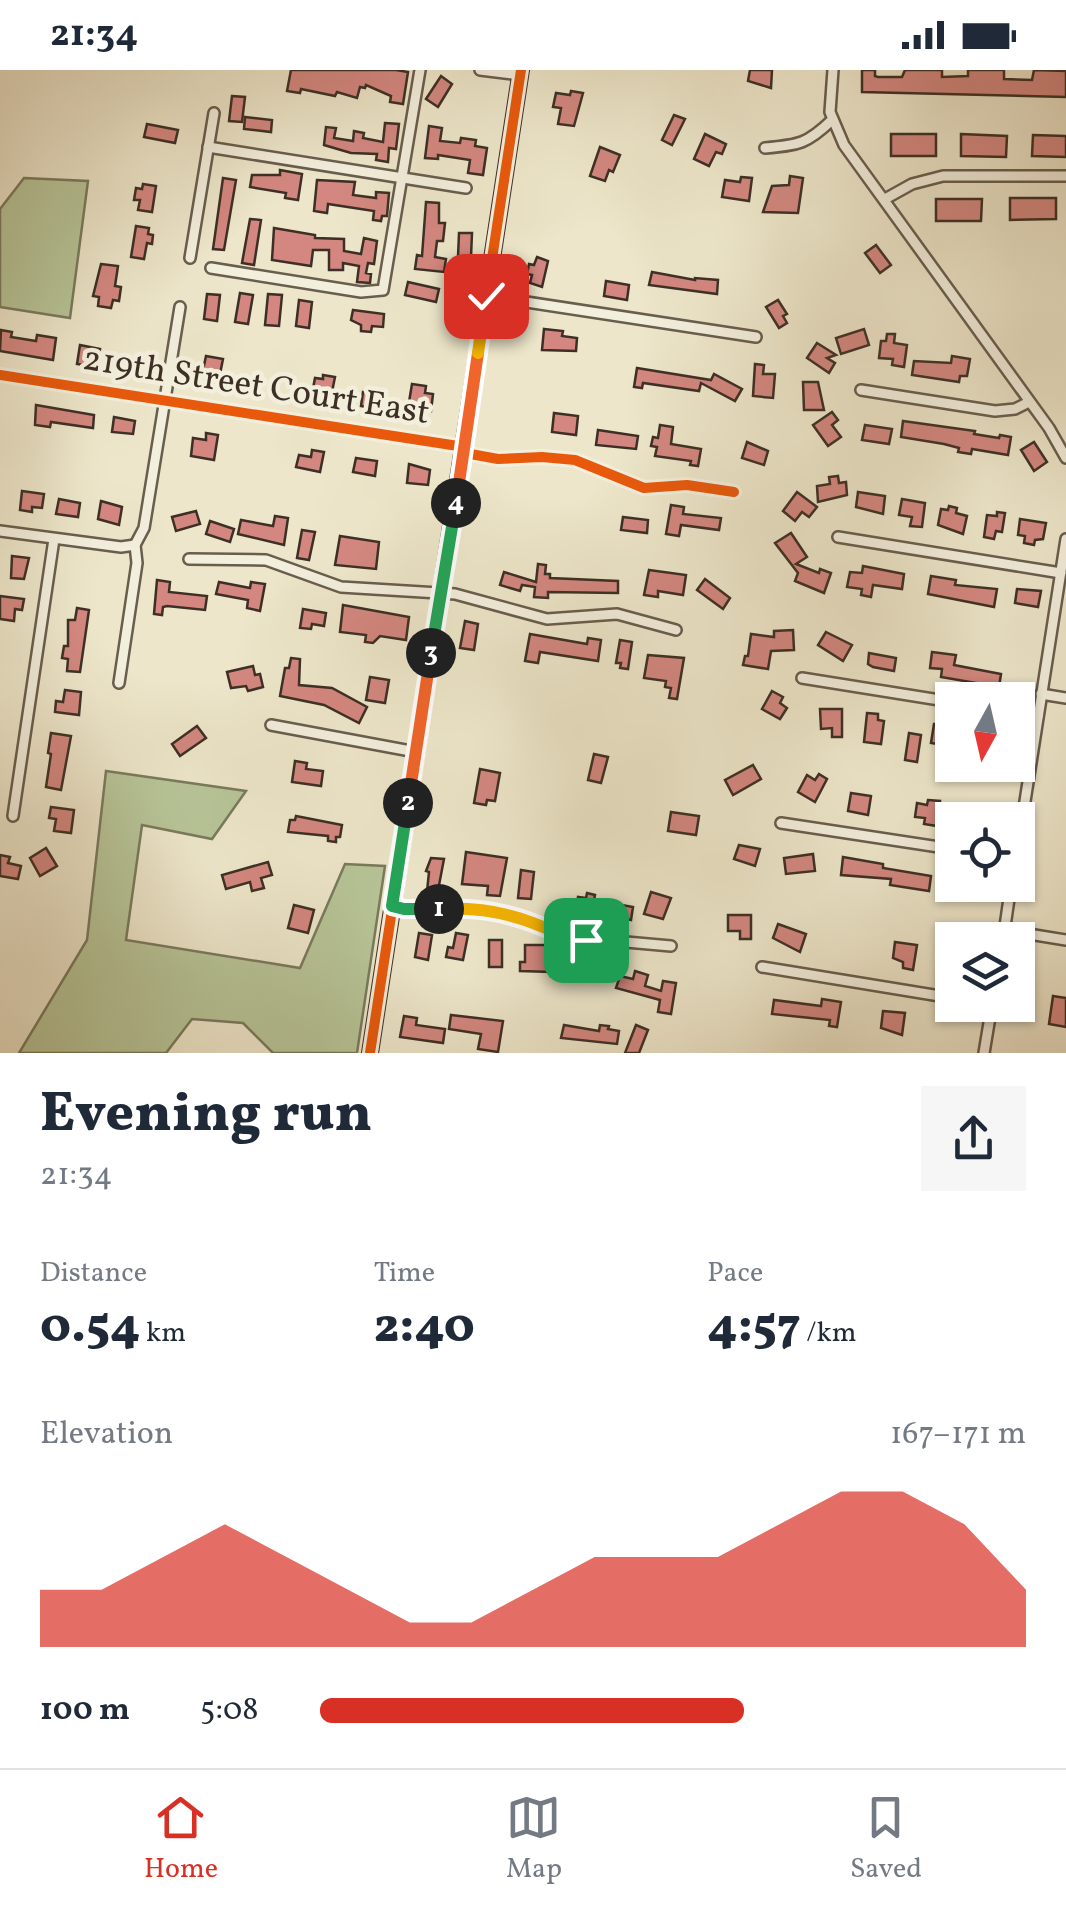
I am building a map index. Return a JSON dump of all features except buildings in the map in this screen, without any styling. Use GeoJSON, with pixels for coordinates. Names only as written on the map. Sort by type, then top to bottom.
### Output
{"type":"FeatureCollection","features":[{"type":"Feature","properties":{"kind":"street"},"geometry":{"type":"LineString","coordinates":[[211,268],[361,292],[380,291],[388,276],[420,70]]}},
{"type":"Feature","properties":{"kind":"street"},"geometry":{"type":"LineString","coordinates":[[370,1053],[520,73],[480,70]]}},
{"type":"Feature","properties":{"kind":"street"},"geometry":{"type":"LineString","coordinates":[[833,70],[829,100],[832,120],[844,145],[1066,458]]}},
{"type":"Feature","properties":{"kind":"street"},"geometry":{"type":"LineString","coordinates":[[190,258],[214,113]]}},
{"type":"Feature","properties":{"kind":"street"},"geometry":{"type":"LineString","coordinates":[[765,148],[800,145],[832,120]]}},
{"type":"Feature","properties":{"kind":"street"},"geometry":{"type":"LineString","coordinates":[[208,147],[466,188]]}},
{"type":"Feature","properties":{"kind":"street"},"geometry":{"type":"LineString","coordinates":[[885,200],[912,184],[944,176],[1066,176]]}},
{"type":"Feature","properties":{"kind":"street"},"geometry":{"type":"LineString","coordinates":[[486,296],[756,337]]}},
{"type":"Feature","properties":{"kind":"street"},"geometry":{"type":"LineString","coordinates":[[119,683],[137,563],[135,546],[144,528],[180,307]]}},
{"type":"Feature","properties":{"kind":"street","name":"219th Street Court East"},"geometry":{"type":"LineString","coordinates":[[0,375],[458,446],[464,452],[498,459],[567,458],[596,466],[644,488],[687,485],[734,492]]}},
{"type":"Feature","properties":{"kind":"street"},"geometry":{"type":"LineString","coordinates":[[861,390],[1004,412],[1029,402]]}},
{"type":"Feature","properties":{"kind":"street"},"geometry":{"type":"LineString","coordinates":[[0,530],[120,548],[135,546]]}},
{"type":"Feature","properties":{"kind":"street"},"geometry":{"type":"LineString","coordinates":[[838,537],[1061,573]]}},
{"type":"Feature","properties":{"kind":"street"},"geometry":{"type":"LineString","coordinates":[[13,816],[54,539]]}},
{"type":"Feature","properties":{"kind":"street"},"geometry":{"type":"LineString","coordinates":[[1025,802],[1066,539]]}},
{"type":"Feature","properties":{"kind":"street"},"geometry":{"type":"LineString","coordinates":[[190,560],[266,560],[340,588],[456,594],[547,619],[617,614],[676,630]]}},
{"type":"Feature","properties":{"kind":"street"},"geometry":{"type":"LineString","coordinates":[[802,678],[935,699]]}},
{"type":"Feature","properties":{"kind":"street"},"geometry":{"type":"LineString","coordinates":[[1042,694],[1066,698]]}},
{"type":"Feature","properties":{"kind":"street"},"geometry":{"type":"LineString","coordinates":[[272,725],[416,752]]}},
{"type":"Feature","properties":{"kind":"street"},"geometry":{"type":"LineString","coordinates":[[782,823],[935,846]]}},
{"type":"Feature","properties":{"kind":"street"},"geometry":{"type":"LineString","coordinates":[[392,906],[485,910],[570,937],[670,946]]}},
{"type":"Feature","properties":{"kind":"street"},"geometry":{"type":"LineString","coordinates":[[1035,938],[1066,940]]}},
{"type":"Feature","properties":{"kind":"street"},"geometry":{"type":"LineString","coordinates":[[762,967],[935,995]]}},
{"type":"Feature","properties":{"kind":"street"},"geometry":{"type":"LineString","coordinates":[[984,1053],[989,1022]]}},
{"type":"Feature","properties":{"kind":"green space"},"geometry":{"type":"Polygon","coordinates":[[[24,178],[88,181],[70,318],[0,307],[0,209],[24,178]]]}},
{"type":"Feature","properties":{"kind":"green space"},"geometry":{"type":"Polygon","coordinates":[[[106,771],[246,791],[212,839],[142,825],[126,940],[300,968],[345,864],[385,866],[357,1053],[273,1053],[243,1023],[192,1019],[166,1053],[19,1053],[87,940],[106,771]]]}},
{"type":"Feature","properties":{"kind":"cycle path"},"geometry":{"type":"LineString","coordinates":[[370,1053],[521,70]]}},
{"type":"Feature","properties":{"kind":"cycle path"},"geometry":{"type":"LineString","coordinates":[[0,375],[458,446],[465,453],[498,459],[575,460],[644,488],[687,485],[734,492]]}},
{"type":"Feature","properties":{"kind":"route"},"geometry":{"type":"LineString","coordinates":[[486,296],[392,906],[500,912],[586,940]]}}]}
